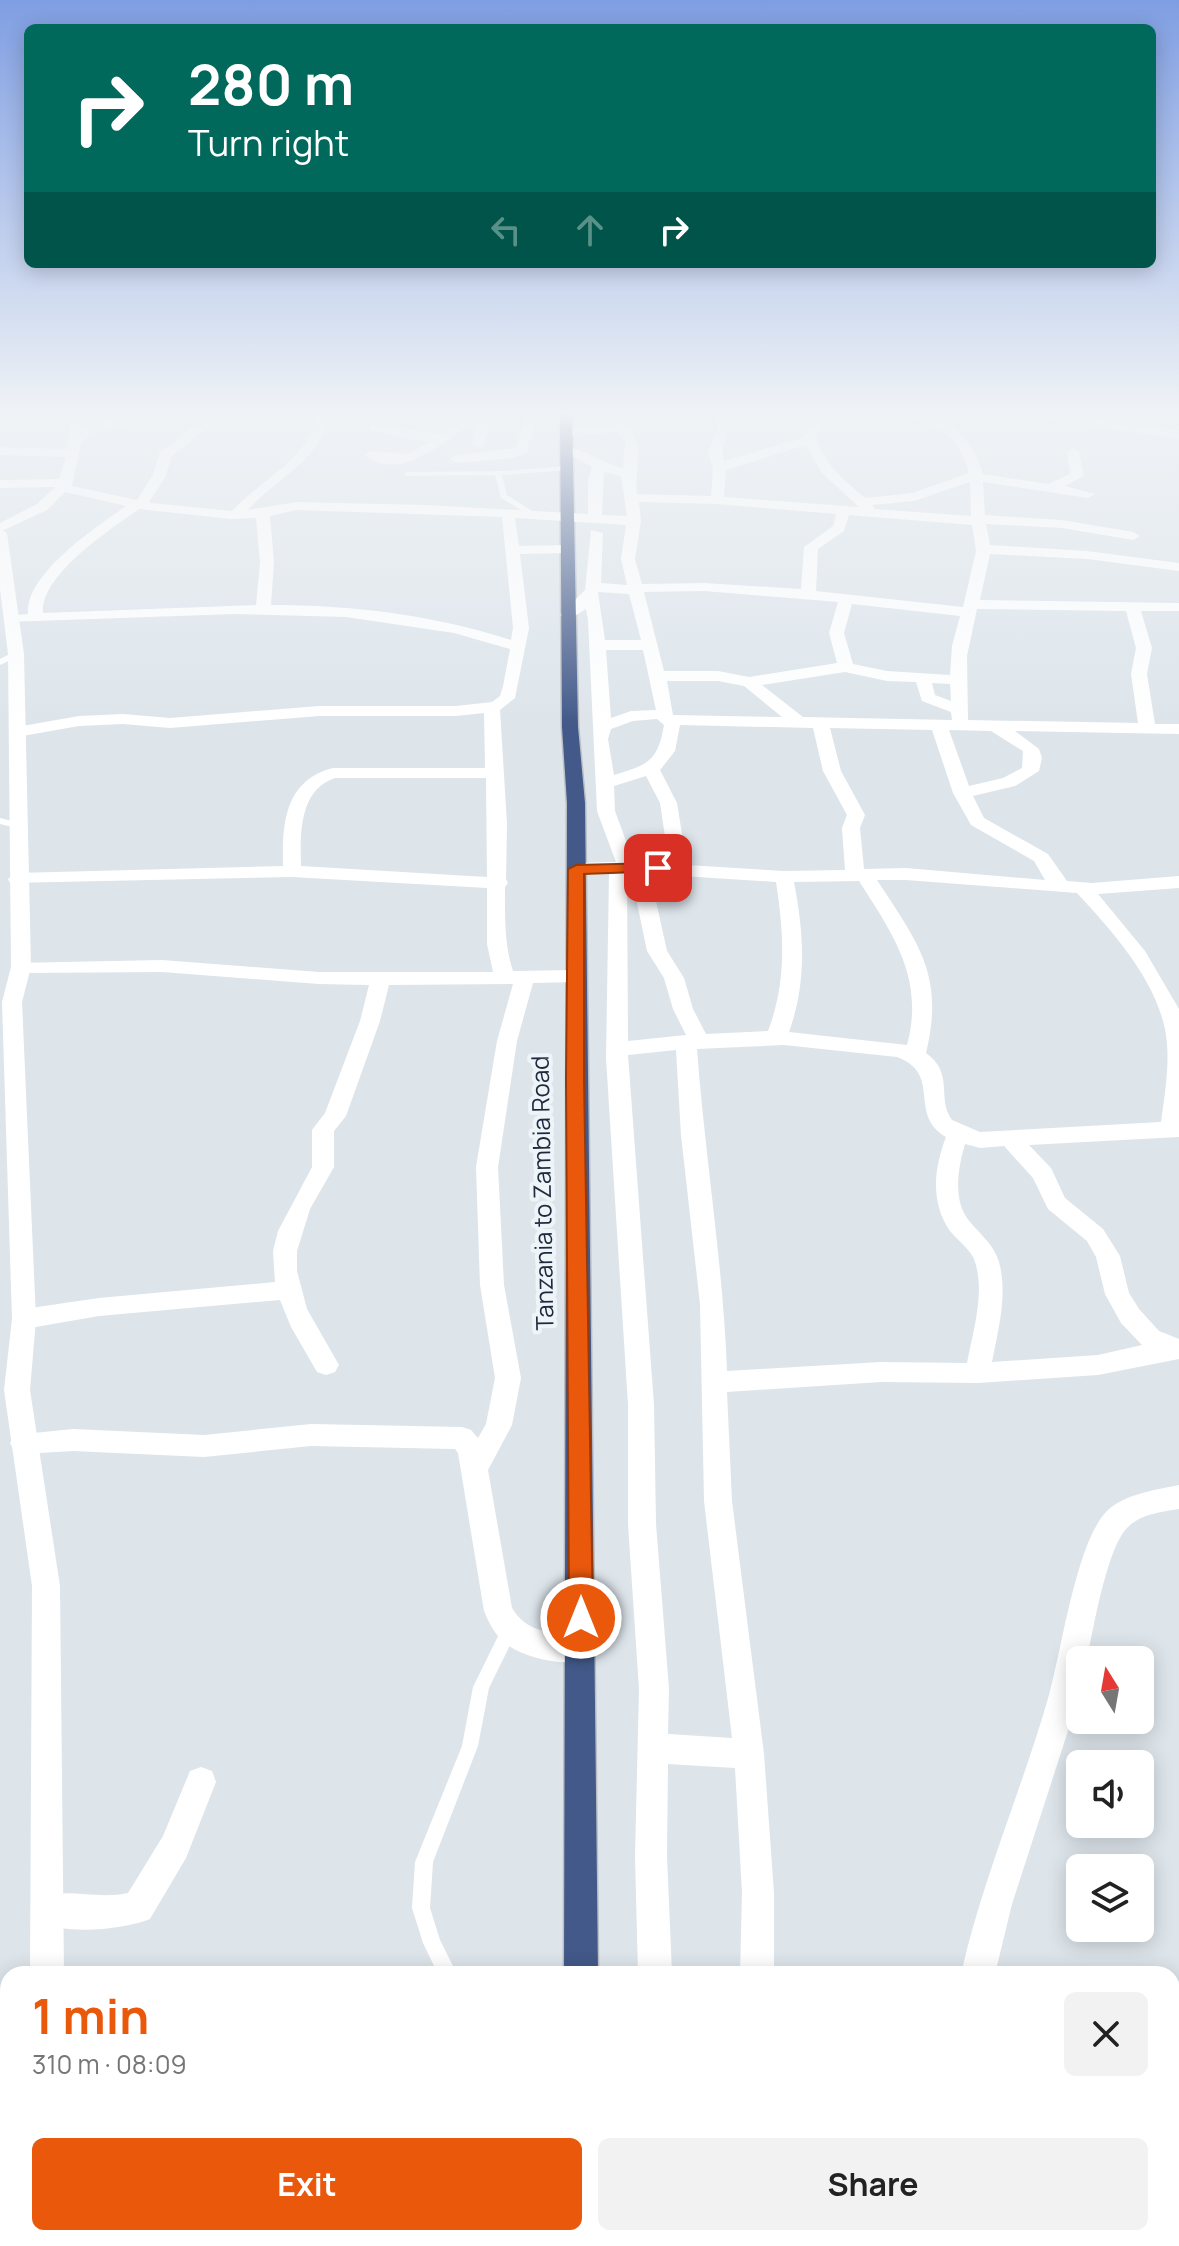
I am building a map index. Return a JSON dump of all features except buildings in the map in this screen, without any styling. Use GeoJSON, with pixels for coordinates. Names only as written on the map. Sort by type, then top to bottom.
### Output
{"type":"FeatureCollection","features":[{"type":"Feature","properties":{"kind":"highway","name":"Tanzania to Zambia Road"},"geometry":{"type":"LineString","coordinates":[[567,518],[576,869],[581,1966]]}},
{"type":"Feature","properties":{"kind":"street"},"geometry":{"type":"LineString","coordinates":[[27,516],[0,530],[14,616],[8,658],[17,732],[9,823],[21,967],[6,1003],[24,1319],[17,1390],[46,1586],[47,1966]]}},
{"type":"Feature","properties":{"kind":"street"},"geometry":{"type":"LineString","coordinates":[[14,616],[34,603],[56,571],[73,554],[123,516]]}},
{"type":"Feature","properties":{"kind":"street"},"geometry":{"type":"LineString","coordinates":[[263,516],[267,562],[263,610]]}},
{"type":"Feature","properties":{"kind":"street"},"geometry":{"type":"LineString","coordinates":[[17,732],[79,721],[123,719],[170,723],[319,711],[456,711],[492,707],[507,698],[521,628],[508,516]]}},
{"type":"Feature","properties":{"kind":"street"},"geometry":{"type":"LineString","coordinates":[[534,516],[567,518],[596,526],[631,544]]}},
{"type":"Feature","properties":{"kind":"street"},"geometry":{"type":"LineString","coordinates":[[568,615],[585,605],[592,591],[597,571],[596,526],[604,516]]}},
{"type":"Feature","properties":{"kind":"street"},"geometry":{"type":"LineString","coordinates":[[605,783],[649,769],[665,758],[669,717],[628,559],[634,521],[630,516]]}},
{"type":"Feature","properties":{"kind":"street"},"geometry":{"type":"LineString","coordinates":[[808,594],[811,547],[839,528],[842,516]]}},
{"type":"Feature","properties":{"kind":"street"},"geometry":{"type":"LineString","coordinates":[[901,516],[1052,523],[1133,536]]}},
{"type":"Feature","properties":{"kind":"street"},"geometry":{"type":"LineString","coordinates":[[960,718],[960,650],[983,549],[980,516]]}},
{"type":"Feature","properties":{"kind":"street"},"geometry":{"type":"LineString","coordinates":[[596,526],[634,521]]}},
{"type":"Feature","properties":{"kind":"street"},"geometry":{"type":"LineString","coordinates":[[980,521],[1039,540],[1070,554]]}},
{"type":"Feature","properties":{"kind":"street"},"geometry":{"type":"LineString","coordinates":[[511,550],[567,549]]}},
{"type":"Feature","properties":{"kind":"street"},"geometry":{"type":"LineString","coordinates":[[983,549],[1070,554],[1179,567]]}},
{"type":"Feature","properties":{"kind":"street"},"geometry":{"type":"LineString","coordinates":[[592,591],[704,587],[968,608],[1179,607]]}},
{"type":"Feature","properties":{"kind":"street"},"geometry":{"type":"LineString","coordinates":[[592,591],[603,726],[600,739],[606,811],[657,951],[674,978],[693,1044],[692,1135],[712,1304],[718,1501],[749,1754],[758,1893],[757,1966]]}},
{"type":"Feature","properties":{"kind":"street"},"geometry":{"type":"LineString","coordinates":[[845,667],[845,657],[835,631],[836,618],[847,599]]}},
{"type":"Feature","properties":{"kind":"street"},"geometry":{"type":"LineString","coordinates":[[1132,606],[1144,648],[1139,674],[1163,729],[1179,745]]}},
{"type":"Feature","properties":{"kind":"street"},"geometry":{"type":"LineString","coordinates":[[14,616],[263,610],[393,617],[454,628],[518,647]]}},
{"type":"Feature","properties":{"kind":"street"},"geometry":{"type":"LineString","coordinates":[[597,645],[650,645]]}},
{"type":"Feature","properties":{"kind":"street"},"geometry":{"type":"LineString","coordinates":[[658,676],[718,676],[749,682],[824,673],[845,667],[887,676],[960,680]]}},
{"type":"Feature","properties":{"kind":"street"},"geometry":{"type":"LineString","coordinates":[[925,679],[923,685],[928,698],[960,718],[995,726],[1163,729]]}},
{"type":"Feature","properties":{"kind":"street"},"geometry":{"type":"LineString","coordinates":[[749,682],[797,721]]}},
{"type":"Feature","properties":{"kind":"street"},"geometry":{"type":"LineString","coordinates":[[492,707],[499,883],[495,936],[498,961],[515,978]]}},
{"type":"Feature","properties":{"kind":"street"},"geometry":{"type":"LineString","coordinates":[[603,726],[631,716],[939,725],[960,718]]}},
{"type":"Feature","properties":{"kind":"street"},"geometry":{"type":"LineString","coordinates":[[821,722],[827,761],[856,815],[851,828],[860,876],[897,924],[918,971],[924,1014],[914,1057]]}},
{"type":"Feature","properties":{"kind":"street"},"geometry":{"type":"LineString","coordinates":[[617,1049],[776,1038],[884,1048],[924,1063],[933,1077],[936,1114],[943,1126],[957,1136],[980,1140],[1175,1129],[1177,1034],[1174,1008],[1126,939],[1073,888],[1049,873],[1041,858],[977,821],[962,793],[939,725]]}},
{"type":"Feature","properties":{"kind":"street"},"geometry":{"type":"LineString","coordinates":[[962,793],[1009,782],[1030,771],[1033,758],[1031,749],[995,726]]}},
{"type":"Feature","properties":{"kind":"street"},"geometry":{"type":"LineString","coordinates":[[649,769],[666,787],[674,853],[679,868]]}},
{"type":"Feature","properties":{"kind":"street"},"geometry":{"type":"LineString","coordinates":[[292,871],[290,835],[306,789],[315,780],[333,773],[496,773]]}},
{"type":"Feature","properties":{"kind":"street"},"geometry":{"type":"LineString","coordinates":[[628,868],[617,1049],[641,1405],[642,1524],[654,1689],[651,1856],[655,1966]]}},
{"type":"Feature","properties":{"kind":"street"},"geometry":{"type":"LineString","coordinates":[[576,869],[679,868],[784,877],[933,875],[1073,888],[1179,882]]}},
{"type":"Feature","properties":{"kind":"street"},"geometry":{"type":"LineString","coordinates":[[12,883],[292,871],[499,883]]}},
{"type":"Feature","properties":{"kind":"street"},"geometry":{"type":"LineString","coordinates":[[776,1038],[794,988],[793,928],[784,877]]}},
{"type":"Feature","properties":{"kind":"street"},"geometry":{"type":"LineString","coordinates":[[21,967],[162,966],[319,978],[576,976]]}},
{"type":"Feature","properties":{"kind":"street"},"geometry":{"type":"LineString","coordinates":[[326,1365],[305,1332],[287,1290],[284,1259],[287,1234],[299,1207],[323,1174],[323,1130],[335,1116],[370,1021],[381,978]]}},
{"type":"Feature","properties":{"kind":"street"},"geometry":{"type":"LineString","coordinates":[[475,1468],[499,1425],[508,1378],[492,1285],[487,1167],[515,978]]}},
{"type":"Feature","properties":{"kind":"street"},"geometry":{"type":"LineString","coordinates":[[957,1136],[948,1158],[951,1213],[982,1248],[988,1264],[989,1295],[978,1373]]}},
{"type":"Feature","properties":{"kind":"street"},"geometry":{"type":"LineString","coordinates":[[1010,1139],[1043,1174],[1056,1203],[1095,1235],[1108,1256],[1117,1294],[1130,1316],[1150,1338],[1176,1349]]}},
{"type":"Feature","properties":{"kind":"street"},"geometry":{"type":"LineString","coordinates":[[24,1319],[99,1307],[287,1290]]}},
{"type":"Feature","properties":{"kind":"street"},"geometry":{"type":"LineString","coordinates":[[716,1382],[881,1372],[978,1373],[1098,1365],[1176,1349]]}},
{"type":"Feature","properties":{"kind":"street"},"geometry":{"type":"LineString","coordinates":[[23,1443],[73,1440],[204,1446],[311,1435],[462,1438],[471,1449],[498,1611],[509,1631],[528,1643],[581,1649]]}},
{"type":"Feature","properties":{"kind":"street"},"geometry":{"type":"LineString","coordinates":[[980,1966],[1022,1820],[1064,1699],[1095,1567],[1116,1520],[1145,1504],[1179,1497]]}},
{"type":"Feature","properties":{"kind":"street"},"geometry":{"type":"LineString","coordinates":[[653,1748],[749,1754]]}},
{"type":"Feature","properties":{"kind":"street"},"geometry":{"type":"LineString","coordinates":[[47,1910],[113,1913],[138,1907],[166,1869],[201,1782]]}},
{"type":"Feature","properties":{"kind":"lane"},"geometry":{"type":"LineString","coordinates":[[444,1966],[432,1943],[421,1908],[424,1862],[470,1746],[481,1687],[509,1631]]}},
{"type":"Feature","properties":{"kind":"route"},"geometry":{"type":"LineString","coordinates":[[581,1618],[581,1396],[575,1079],[576,869],[658,868]]}}]}
